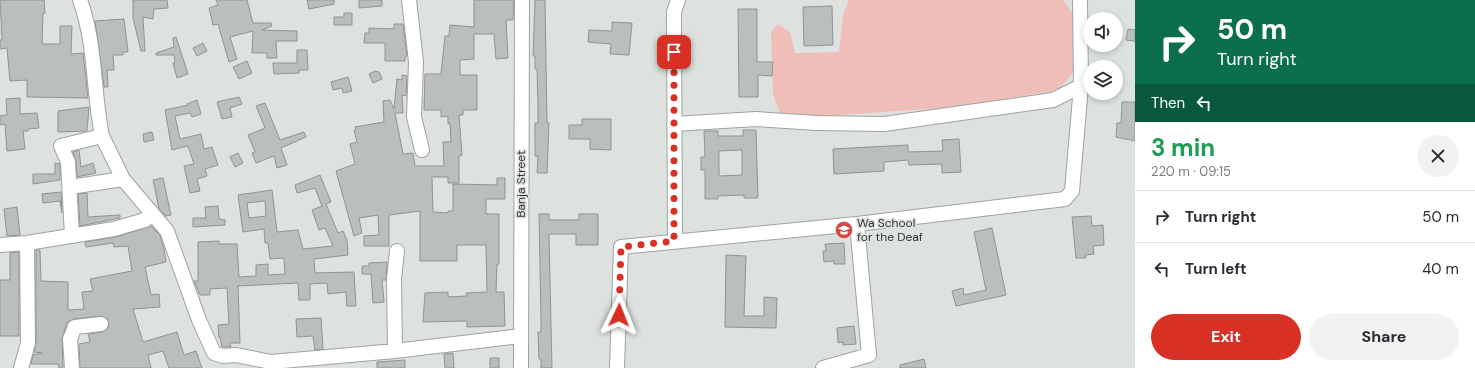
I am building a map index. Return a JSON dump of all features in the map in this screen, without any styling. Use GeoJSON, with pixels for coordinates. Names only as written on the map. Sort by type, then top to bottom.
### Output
{"type":"FeatureCollection","features":[{"type":"Feature","properties":{"kind":"street"},"geometry":{"type":"LineString","coordinates":[[80,0],[84,12],[93,59],[102,136],[123,179],[167,231],[189,294],[214,353],[223,356],[236,354],[271,365],[521,336]]}},
{"type":"Feature","properties":{"kind":"street"},"geometry":{"type":"LineString","coordinates":[[409,0],[416,62],[414,117],[422,150]]}},
{"type":"Feature","properties":{"kind":"street","name":"Banja Street"},"geometry":{"type":"LineString","coordinates":[[521,368],[522,0]]}},
{"type":"Feature","properties":{"kind":"street"},"geometry":{"type":"LineString","coordinates":[[674,241],[674,12],[678,0]]}},
{"type":"Feature","properties":{"kind":"street"},"geometry":{"type":"LineString","coordinates":[[617,368],[621,247],[857,224],[1065,199],[1072,191],[1081,86],[1080,0]]}},
{"type":"Feature","properties":{"kind":"street"},"geometry":{"type":"LineString","coordinates":[[674,124],[756,119],[817,123],[884,124],[1052,100],[1081,86]]}},
{"type":"Feature","properties":{"kind":"street"},"geometry":{"type":"LineString","coordinates":[[72,236],[68,162],[61,146],[102,136]]}},
{"type":"Feature","properties":{"kind":"street"},"geometry":{"type":"LineString","coordinates":[[70,187],[123,179]]}},
{"type":"Feature","properties":{"kind":"street"},"geometry":{"type":"LineString","coordinates":[[0,245],[27,243],[114,229],[145,220],[152,215]]}},
{"type":"Feature","properties":{"kind":"street"},"geometry":{"type":"LineString","coordinates":[[822,368],[869,355],[857,224]]}},
{"type":"Feature","properties":{"kind":"street"},"geometry":{"type":"LineString","coordinates":[[21,368],[28,343],[27,243]]}},
{"type":"Feature","properties":{"kind":"street"},"geometry":{"type":"LineString","coordinates":[[395,351],[394,279],[397,251]]}},
{"type":"Feature","properties":{"kind":"street"},"geometry":{"type":"LineString","coordinates":[[72,368],[70,339],[75,327],[101,324]]}},
{"type":"Feature","properties":{"kind":"shaded area"},"geometry":{"type":"Polygon","coordinates":[[[849,0],[1063,0],[1073,14],[1073,73],[1058,90],[959,107],[823,116],[781,116],[773,94],[771,32],[778,24],[790,32],[795,53],[839,52],[843,15],[849,0]]]}},
{"type":"Feature","properties":{"kind":"building"},"geometry":{"type":"Polygon","coordinates":[[[0,0],[44,0],[45,13],[43,13],[42,44],[60,44],[60,26],[72,26],[71,54],[83,53],[88,98],[27,97],[27,80],[10,81],[7,48],[0,49],[0,40],[2,40],[0,0]]]}},
{"type":"Feature","properties":{"kind":"building"},"geometry":{"type":"Polygon","coordinates":[[[133,0],[167,0],[168,8],[154,9],[153,19],[143,17],[145,51],[141,51],[133,18],[133,0]]]}},
{"type":"Feature","properties":{"kind":"building"},"geometry":{"type":"Polygon","coordinates":[[[216,0],[247,0],[253,23],[271,23],[272,26],[262,30],[297,31],[297,41],[276,41],[277,58],[267,58],[267,53],[252,53],[253,31],[230,37],[237,59],[229,62],[218,24],[213,25],[209,8],[218,5],[216,0]]]}},
{"type":"Feature","properties":{"kind":"building"},"geometry":{"type":"Polygon","coordinates":[[[307,0],[334,0],[334,4],[309,9],[307,0]]]}},
{"type":"Feature","properties":{"kind":"building"},"geometry":{"type":"Polygon","coordinates":[[[359,0],[382,0],[382,6],[359,8],[359,0]]]}},
{"type":"Feature","properties":{"kind":"building"},"geometry":{"type":"Polygon","coordinates":[[[474,0],[514,0],[513,20],[506,20],[508,58],[496,59],[494,34],[474,34],[474,59],[460,60],[460,75],[477,75],[477,110],[463,110],[463,115],[459,115],[462,155],[459,156],[459,183],[448,183],[448,177],[432,177],[433,212],[448,213],[448,211],[453,211],[453,184],[497,185],[497,178],[505,178],[505,199],[486,199],[486,214],[499,214],[499,264],[497,264],[496,292],[504,292],[505,326],[467,327],[467,321],[423,322],[425,293],[448,292],[448,297],[467,296],[466,293],[487,292],[486,245],[457,245],[457,261],[420,261],[420,211],[389,215],[389,246],[364,246],[364,236],[379,235],[378,215],[359,218],[362,233],[354,236],[336,171],[355,164],[350,144],[357,142],[354,130],[356,129],[355,127],[384,122],[383,101],[390,100],[394,109],[397,79],[402,80],[402,75],[407,76],[406,96],[402,95],[403,113],[395,113],[403,154],[413,153],[415,166],[444,166],[443,142],[451,142],[450,123],[448,124],[448,116],[441,117],[441,110],[424,110],[425,74],[441,74],[445,36],[449,36],[450,25],[474,27],[474,0]]]}},
{"type":"Feature","properties":{"kind":"building"},"geometry":{"type":"Polygon","coordinates":[[[535,0],[545,0],[547,123],[549,123],[547,173],[537,173],[538,156],[535,156],[535,123],[538,123],[538,106],[537,69],[535,69],[535,56],[533,56],[535,0]]]}},
{"type":"Feature","properties":{"kind":"building"},"geometry":{"type":"Polygon","coordinates":[[[832,6],[833,45],[804,46],[803,7],[832,6]]]}},
{"type":"Feature","properties":{"kind":"building"},"geometry":{"type":"Polygon","coordinates":[[[738,9],[757,9],[757,62],[773,62],[772,76],[758,75],[758,97],[739,97],[738,9]]]}},
{"type":"Feature","properties":{"kind":"building"},"geometry":{"type":"Polygon","coordinates":[[[344,13],[352,13],[352,25],[334,25],[334,17],[344,17],[344,13]]]}},
{"type":"Feature","properties":{"kind":"building"},"geometry":{"type":"Polygon","coordinates":[[[124,19],[128,52],[123,52],[123,55],[113,55],[114,70],[107,70],[108,87],[104,87],[95,21],[124,19]]]}},
{"type":"Feature","properties":{"kind":"building"},"geometry":{"type":"Polygon","coordinates":[[[612,22],[632,23],[629,55],[610,54],[611,44],[588,42],[589,30],[612,31],[612,22]]]}},
{"type":"Feature","properties":{"kind":"building"},"geometry":{"type":"Polygon","coordinates":[[[394,24],[403,24],[407,56],[405,57],[405,61],[385,61],[385,43],[364,43],[365,33],[369,33],[369,28],[394,29],[394,24]]]}},
{"type":"Feature","properties":{"kind":"building"},"geometry":{"type":"Polygon","coordinates":[[[1128,29],[1135,30],[1135,41],[1126,40],[1128,29]]]}},
{"type":"Feature","properties":{"kind":"building"},"geometry":{"type":"Polygon","coordinates":[[[176,37],[188,74],[177,78],[173,63],[175,63],[174,55],[156,55],[156,53],[174,47],[173,38],[176,37]]]}},
{"type":"Feature","properties":{"kind":"building"},"geometry":{"type":"Polygon","coordinates":[[[203,43],[207,51],[197,56],[193,48],[203,43]]]}},
{"type":"Feature","properties":{"kind":"building"},"geometry":{"type":"Polygon","coordinates":[[[297,50],[307,50],[308,70],[299,70],[299,73],[274,74],[273,63],[297,63],[297,50]]]}},
{"type":"Feature","properties":{"kind":"building"},"geometry":{"type":"Polygon","coordinates":[[[247,61],[252,73],[239,79],[233,67],[247,61]]]}},
{"type":"Feature","properties":{"kind":"building"},"geometry":{"type":"Polygon","coordinates":[[[375,71],[379,72],[382,79],[373,83],[369,74],[375,71]]]}},
{"type":"Feature","properties":{"kind":"building"},"geometry":{"type":"Polygon","coordinates":[[[348,77],[352,91],[343,93],[342,88],[333,90],[331,82],[348,77]]]}},
{"type":"Feature","properties":{"kind":"building"},"geometry":{"type":"Polygon","coordinates":[[[239,97],[242,104],[230,108],[232,117],[222,119],[217,102],[239,97]]]}},
{"type":"Feature","properties":{"kind":"building"},"geometry":{"type":"Polygon","coordinates":[[[20,98],[20,114],[37,113],[39,128],[23,131],[25,149],[7,151],[5,124],[0,125],[0,116],[7,115],[6,99],[20,98]]]}},
{"type":"Feature","properties":{"kind":"building"},"geometry":{"type":"Polygon","coordinates":[[[197,100],[201,114],[192,117],[190,113],[175,116],[180,139],[201,134],[204,149],[212,147],[218,165],[205,169],[207,176],[197,179],[200,191],[190,193],[184,166],[194,164],[188,146],[172,150],[165,110],[188,105],[187,104],[197,100]]]}},
{"type":"Feature","properties":{"kind":"building"},"geometry":{"type":"Polygon","coordinates":[[[1122,102],[1135,102],[1135,141],[1116,137],[1117,123],[1121,123],[1122,102]]]}},
{"type":"Feature","properties":{"kind":"building"},"geometry":{"type":"Polygon","coordinates":[[[265,103],[280,140],[304,132],[306,137],[281,148],[287,165],[277,168],[274,156],[256,163],[252,153],[255,152],[248,135],[265,128],[256,106],[265,103]]]}},
{"type":"Feature","properties":{"kind":"building"},"geometry":{"type":"Polygon","coordinates":[[[89,107],[87,131],[58,132],[58,111],[89,107]]]}},
{"type":"Feature","properties":{"kind":"building"},"geometry":{"type":"Polygon","coordinates":[[[582,119],[611,119],[611,150],[590,149],[590,139],[569,139],[569,125],[582,125],[582,119]]]}},
{"type":"Feature","properties":{"kind":"building"},"geometry":{"type":"Polygon","coordinates":[[[743,130],[756,130],[758,198],[744,198],[744,195],[718,196],[718,199],[705,199],[705,170],[701,170],[701,157],[705,157],[704,131],[718,131],[718,136],[743,136],[743,130]],[[742,150],[719,151],[719,176],[742,175],[742,150]]]}},
{"type":"Feature","properties":{"kind":"building"},"geometry":{"type":"Polygon","coordinates":[[[152,132],[154,140],[144,142],[143,134],[152,132]]]}},
{"type":"Feature","properties":{"kind":"building"},"geometry":{"type":"Polygon","coordinates":[[[959,139],[961,172],[942,173],[942,164],[909,165],[908,160],[884,162],[884,171],[834,174],[833,149],[908,145],[908,152],[943,151],[942,140],[959,139]]]}},
{"type":"Feature","properties":{"kind":"building"},"geometry":{"type":"Polygon","coordinates":[[[79,150],[81,167],[93,163],[96,173],[77,177],[76,161],[73,152],[79,150]]]}},
{"type":"Feature","properties":{"kind":"building"},"geometry":{"type":"Polygon","coordinates":[[[238,153],[243,163],[235,167],[230,157],[238,153]]]}},
{"type":"Feature","properties":{"kind":"building"},"geometry":{"type":"Polygon","coordinates":[[[55,163],[60,164],[60,180],[33,184],[33,174],[55,174],[55,163]]]}},
{"type":"Feature","properties":{"kind":"building"},"geometry":{"type":"Polygon","coordinates":[[[320,175],[331,202],[326,204],[338,233],[343,231],[347,240],[348,255],[314,259],[315,273],[354,272],[356,306],[347,306],[346,292],[328,294],[327,283],[310,284],[310,300],[299,300],[298,283],[238,286],[240,343],[230,343],[231,347],[222,347],[220,337],[219,338],[218,325],[229,324],[227,288],[210,289],[210,295],[200,295],[194,281],[198,281],[198,242],[219,241],[219,244],[237,244],[239,277],[256,276],[256,265],[268,264],[268,275],[285,274],[284,258],[270,259],[268,243],[265,243],[264,229],[243,232],[238,195],[272,190],[277,232],[298,230],[303,249],[333,246],[325,228],[319,230],[312,210],[322,206],[315,188],[297,193],[295,185],[320,175]],[[265,201],[247,203],[249,218],[266,216],[265,201]]]}},
{"type":"Feature","properties":{"kind":"building"},"geometry":{"type":"Polygon","coordinates":[[[163,178],[171,215],[166,216],[159,209],[153,180],[163,178]]]}},
{"type":"Feature","properties":{"kind":"building"},"geometry":{"type":"Polygon","coordinates":[[[61,192],[62,213],[60,201],[43,203],[42,194],[61,192]]]}},
{"type":"Feature","properties":{"kind":"building"},"geometry":{"type":"Polygon","coordinates":[[[87,193],[88,217],[120,215],[120,218],[80,226],[78,194],[87,193]]]}},
{"type":"Feature","properties":{"kind":"building"},"geometry":{"type":"Polygon","coordinates":[[[218,206],[219,219],[225,220],[225,225],[193,227],[193,218],[206,218],[205,207],[218,206]]]}},
{"type":"Feature","properties":{"kind":"building"},"geometry":{"type":"Polygon","coordinates":[[[17,207],[20,235],[7,236],[4,209],[17,207]]]}},
{"type":"Feature","properties":{"kind":"building"},"geometry":{"type":"Polygon","coordinates":[[[539,214],[549,214],[549,220],[579,220],[579,214],[598,214],[598,245],[576,245],[576,234],[550,234],[549,236],[552,368],[541,368],[541,359],[539,359],[538,332],[541,332],[541,319],[539,214]]]}},
{"type":"Feature","properties":{"kind":"building"},"geometry":{"type":"Polygon","coordinates":[[[1091,216],[1092,226],[1103,225],[1104,245],[1093,246],[1094,254],[1085,255],[1086,258],[1076,258],[1072,217],[1091,216]]]}},
{"type":"Feature","properties":{"kind":"building"},"geometry":{"type":"Polygon","coordinates":[[[151,226],[160,235],[166,262],[145,267],[151,295],[159,294],[160,307],[133,309],[143,342],[177,332],[184,355],[196,351],[202,368],[169,368],[163,351],[148,355],[151,368],[80,368],[79,344],[90,342],[88,334],[102,332],[109,327],[108,319],[100,316],[74,319],[67,322],[62,339],[63,368],[59,368],[58,364],[31,364],[33,355],[42,353],[34,352],[36,343],[36,250],[40,250],[41,281],[68,282],[68,310],[84,309],[82,292],[93,291],[90,279],[132,271],[128,246],[114,247],[113,243],[86,247],[85,242],[116,237],[151,226]]]}},
{"type":"Feature","properties":{"kind":"building"},"geometry":{"type":"Polygon","coordinates":[[[992,228],[1006,295],[956,306],[952,291],[963,288],[964,295],[986,290],[974,232],[992,228]]]}},
{"type":"Feature","properties":{"kind":"building"},"geometry":{"type":"Polygon","coordinates":[[[844,243],[845,264],[834,264],[834,261],[824,262],[823,251],[826,251],[825,244],[844,243]]]}},
{"type":"Feature","properties":{"kind":"building"},"geometry":{"type":"Polygon","coordinates":[[[19,252],[19,336],[0,336],[0,280],[10,280],[10,253],[19,252]]]}},
{"type":"Feature","properties":{"kind":"building"},"geometry":{"type":"Polygon","coordinates":[[[726,255],[746,256],[744,316],[764,316],[764,297],[777,298],[776,328],[725,327],[726,255]]]}},
{"type":"Feature","properties":{"kind":"building"},"geometry":{"type":"Polygon","coordinates":[[[387,262],[386,280],[382,280],[384,302],[373,303],[371,274],[362,274],[362,266],[369,266],[369,263],[387,262]]]}},
{"type":"Feature","properties":{"kind":"building"},"geometry":{"type":"Polygon","coordinates":[[[321,318],[323,349],[315,350],[313,336],[297,337],[296,319],[321,318]]]}},
{"type":"Feature","properties":{"kind":"building"},"geometry":{"type":"Polygon","coordinates":[[[854,326],[856,344],[843,345],[843,342],[838,343],[837,328],[854,326]]]}},
{"type":"Feature","properties":{"kind":"building"},"geometry":{"type":"Polygon","coordinates":[[[453,353],[454,368],[445,368],[444,354],[453,353]]]}},
{"type":"Feature","properties":{"kind":"building"},"geometry":{"type":"Polygon","coordinates":[[[490,358],[499,358],[499,368],[490,368],[490,358]]]}},
{"type":"Feature","properties":{"kind":"building"},"geometry":{"type":"Polygon","coordinates":[[[924,359],[926,368],[900,368],[900,365],[924,359]]]}},
{"type":"Feature","properties":{"kind":"building"},"geometry":{"type":"Polygon","coordinates":[[[405,360],[405,368],[377,368],[377,362],[405,360]]]}},
{"type":"Feature","properties":{"kind":"place","name":"Wa School for the Deaf"},"geometry":{"type":"Point","coordinates":[844,230]}},
{"type":"Feature","properties":{"kind":"route"},"geometry":{"type":"LineString","coordinates":[[619,315],[621,247],[674,241],[674,52]]}}]}
